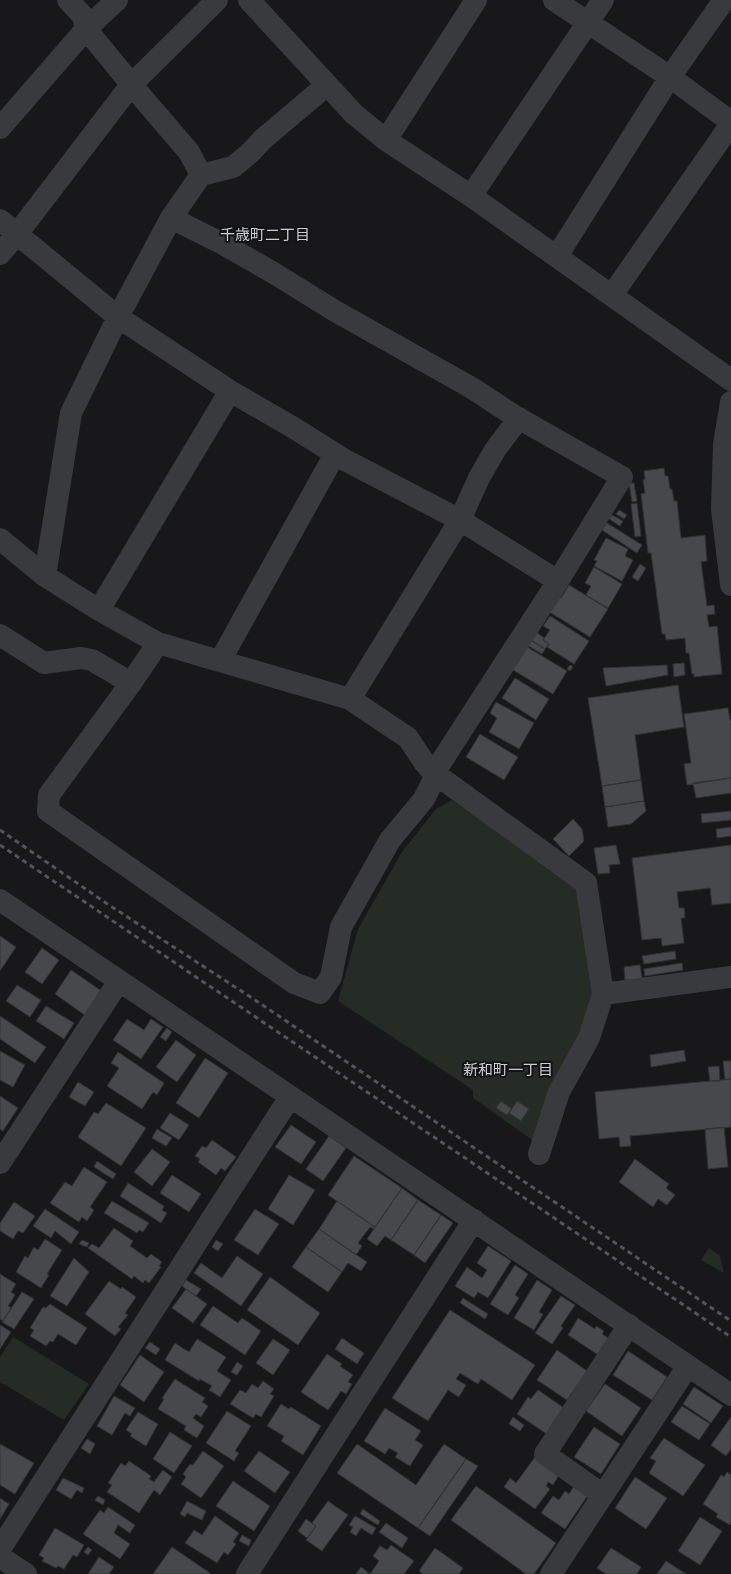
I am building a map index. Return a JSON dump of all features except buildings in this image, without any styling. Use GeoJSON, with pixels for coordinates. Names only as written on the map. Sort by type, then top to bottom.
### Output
{"type":"FeatureCollection","features":[{"type":"Feature","properties":{"kind":"street"},"geometry":{"type":"LineString","coordinates":[[68,0],[83,16],[86,29],[131,85],[189,152],[201,175]]}},
{"type":"Feature","properties":{"kind":"street"},"geometry":{"type":"LineString","coordinates":[[0,128],[86,29],[117,0]]}},
{"type":"Feature","properties":{"kind":"street"},"geometry":{"type":"LineString","coordinates":[[0,254],[131,85],[217,0]]}},
{"type":"Feature","properties":{"kind":"street"},"geometry":{"type":"LineString","coordinates":[[386,140],[476,0]]}},
{"type":"Feature","properties":{"kind":"street"},"geometry":{"type":"LineString","coordinates":[[554,0],[670,77],[731,123],[612,294]]}},
{"type":"Feature","properties":{"kind":"street"},"geometry":{"type":"LineString","coordinates":[[471,196],[603,0]]}},
{"type":"Feature","properties":{"kind":"street"},"geometry":{"type":"LineString","coordinates":[[557,256],[670,77],[724,0]]}},
{"type":"Feature","properties":{"kind":"street"},"geometry":{"type":"LineString","coordinates":[[256,2],[327,85],[354,114],[386,140],[471,196],[612,294],[731,380]]}},
{"type":"Feature","properties":{"kind":"street"},"geometry":{"type":"LineString","coordinates":[[45,576],[71,413],[118,317],[171,218],[201,175],[233,167],[250,153],[263,139],[327,85]]}},
{"type":"Feature","properties":{"kind":"street"},"geometry":{"type":"LineString","coordinates":[[158,643],[132,683],[48,795],[48,812],[294,983],[320,993],[331,977],[341,927],[390,840],[424,799],[434,779],[434,773],[558,582],[622,477],[519,418],[472,388],[335,311],[272,272],[223,244],[171,218]]}},
{"type":"Feature","properties":{"kind":"street"},"geometry":{"type":"LineString","coordinates":[[0,220],[118,317],[230,391],[294,428],[335,454],[460,520],[558,582]]}},
{"type":"Feature","properties":{"kind":"street"},"geometry":{"type":"LineString","coordinates":[[99,610],[230,391]]}},
{"type":"Feature","properties":{"kind":"street"},"geometry":{"type":"LineString","coordinates":[[731,402],[724,444],[722,509],[731,585]]}},
{"type":"Feature","properties":{"kind":"street"},"geometry":{"type":"LineString","coordinates":[[350,699],[460,520],[495,450],[519,418]]}},
{"type":"Feature","properties":{"kind":"street"},"geometry":{"type":"LineString","coordinates":[[220,661],[335,454]]}},
{"type":"Feature","properties":{"kind":"street"},"geometry":{"type":"LineString","coordinates":[[0,539],[45,576],[99,610],[158,643],[350,699],[408,738],[424,762],[434,773],[586,883],[603,994],[589,1038],[559,1092],[539,1154]]}},
{"type":"Feature","properties":{"kind":"street"},"geometry":{"type":"LineString","coordinates":[[0,635],[44,663],[81,658],[92,660],[132,683]]}},
{"type":"Feature","properties":{"kind":"street"},"geometry":{"type":"LineString","coordinates":[[0,900],[731,1395]]}},
{"type":"Feature","properties":{"kind":"street"},"geometry":{"type":"LineString","coordinates":[[603,994],[731,977]]}},
{"type":"Feature","properties":{"kind":"street"},"geometry":{"type":"LineString","coordinates":[[2,1156],[119,981]]}},
{"type":"Feature","properties":{"kind":"street"},"geometry":{"type":"LineString","coordinates":[[0,1549],[290,1097]]}},
{"type":"Feature","properties":{"kind":"street"},"geometry":{"type":"LineString","coordinates":[[247,1574],[474,1220]]}},
{"type":"Feature","properties":{"kind":"street"},"geometry":{"type":"LineString","coordinates":[[603,1495],[545,1454],[629,1326]]}},
{"type":"Feature","properties":{"kind":"street"},"geometry":{"type":"LineString","coordinates":[[551,1574],[688,1366]]}},
{"type":"Feature","properties":{"kind":"street"},"geometry":{"type":"LineString","coordinates":[[0,1557],[26,1574]]}},
{"type":"Feature","properties":{"kind":"shaded area"},"geometry":{"type":"Polygon","coordinates":[[[452,800],[578,886],[596,981],[587,1027],[535,1142],[473,1098],[473,1090],[338,1001],[358,929],[402,852],[436,809],[452,800]]]}},
{"type":"Feature","properties":{"kind":"shaded area"},"geometry":{"type":"Polygon","coordinates":[[[709,1248],[720,1256],[724,1273],[701,1260],[709,1248]]]}},
{"type":"Feature","properties":{"kind":"shaded area"},"geometry":{"type":"Polygon","coordinates":[[[13,1337],[89,1384],[64,1420],[0,1382],[0,1357],[13,1337]]]}},
{"type":"Feature","properties":{"kind":"railway"},"geometry":{"type":"LineString","coordinates":[[0,830],[106,903],[252,998],[731,1321]]}},
{"type":"Feature","properties":{"kind":"railway"},"geometry":{"type":"LineString","coordinates":[[0,845],[731,1337]]}},
{"type":"Feature","properties":{"kind":"district","name":"千歳町二丁目"},"geometry":{"type":"Point","coordinates":[265,235]}},
{"type":"Feature","properties":{"kind":"district","name":"新和町一丁目"},"geometry":{"type":"Point","coordinates":[508,1070]}}]}
